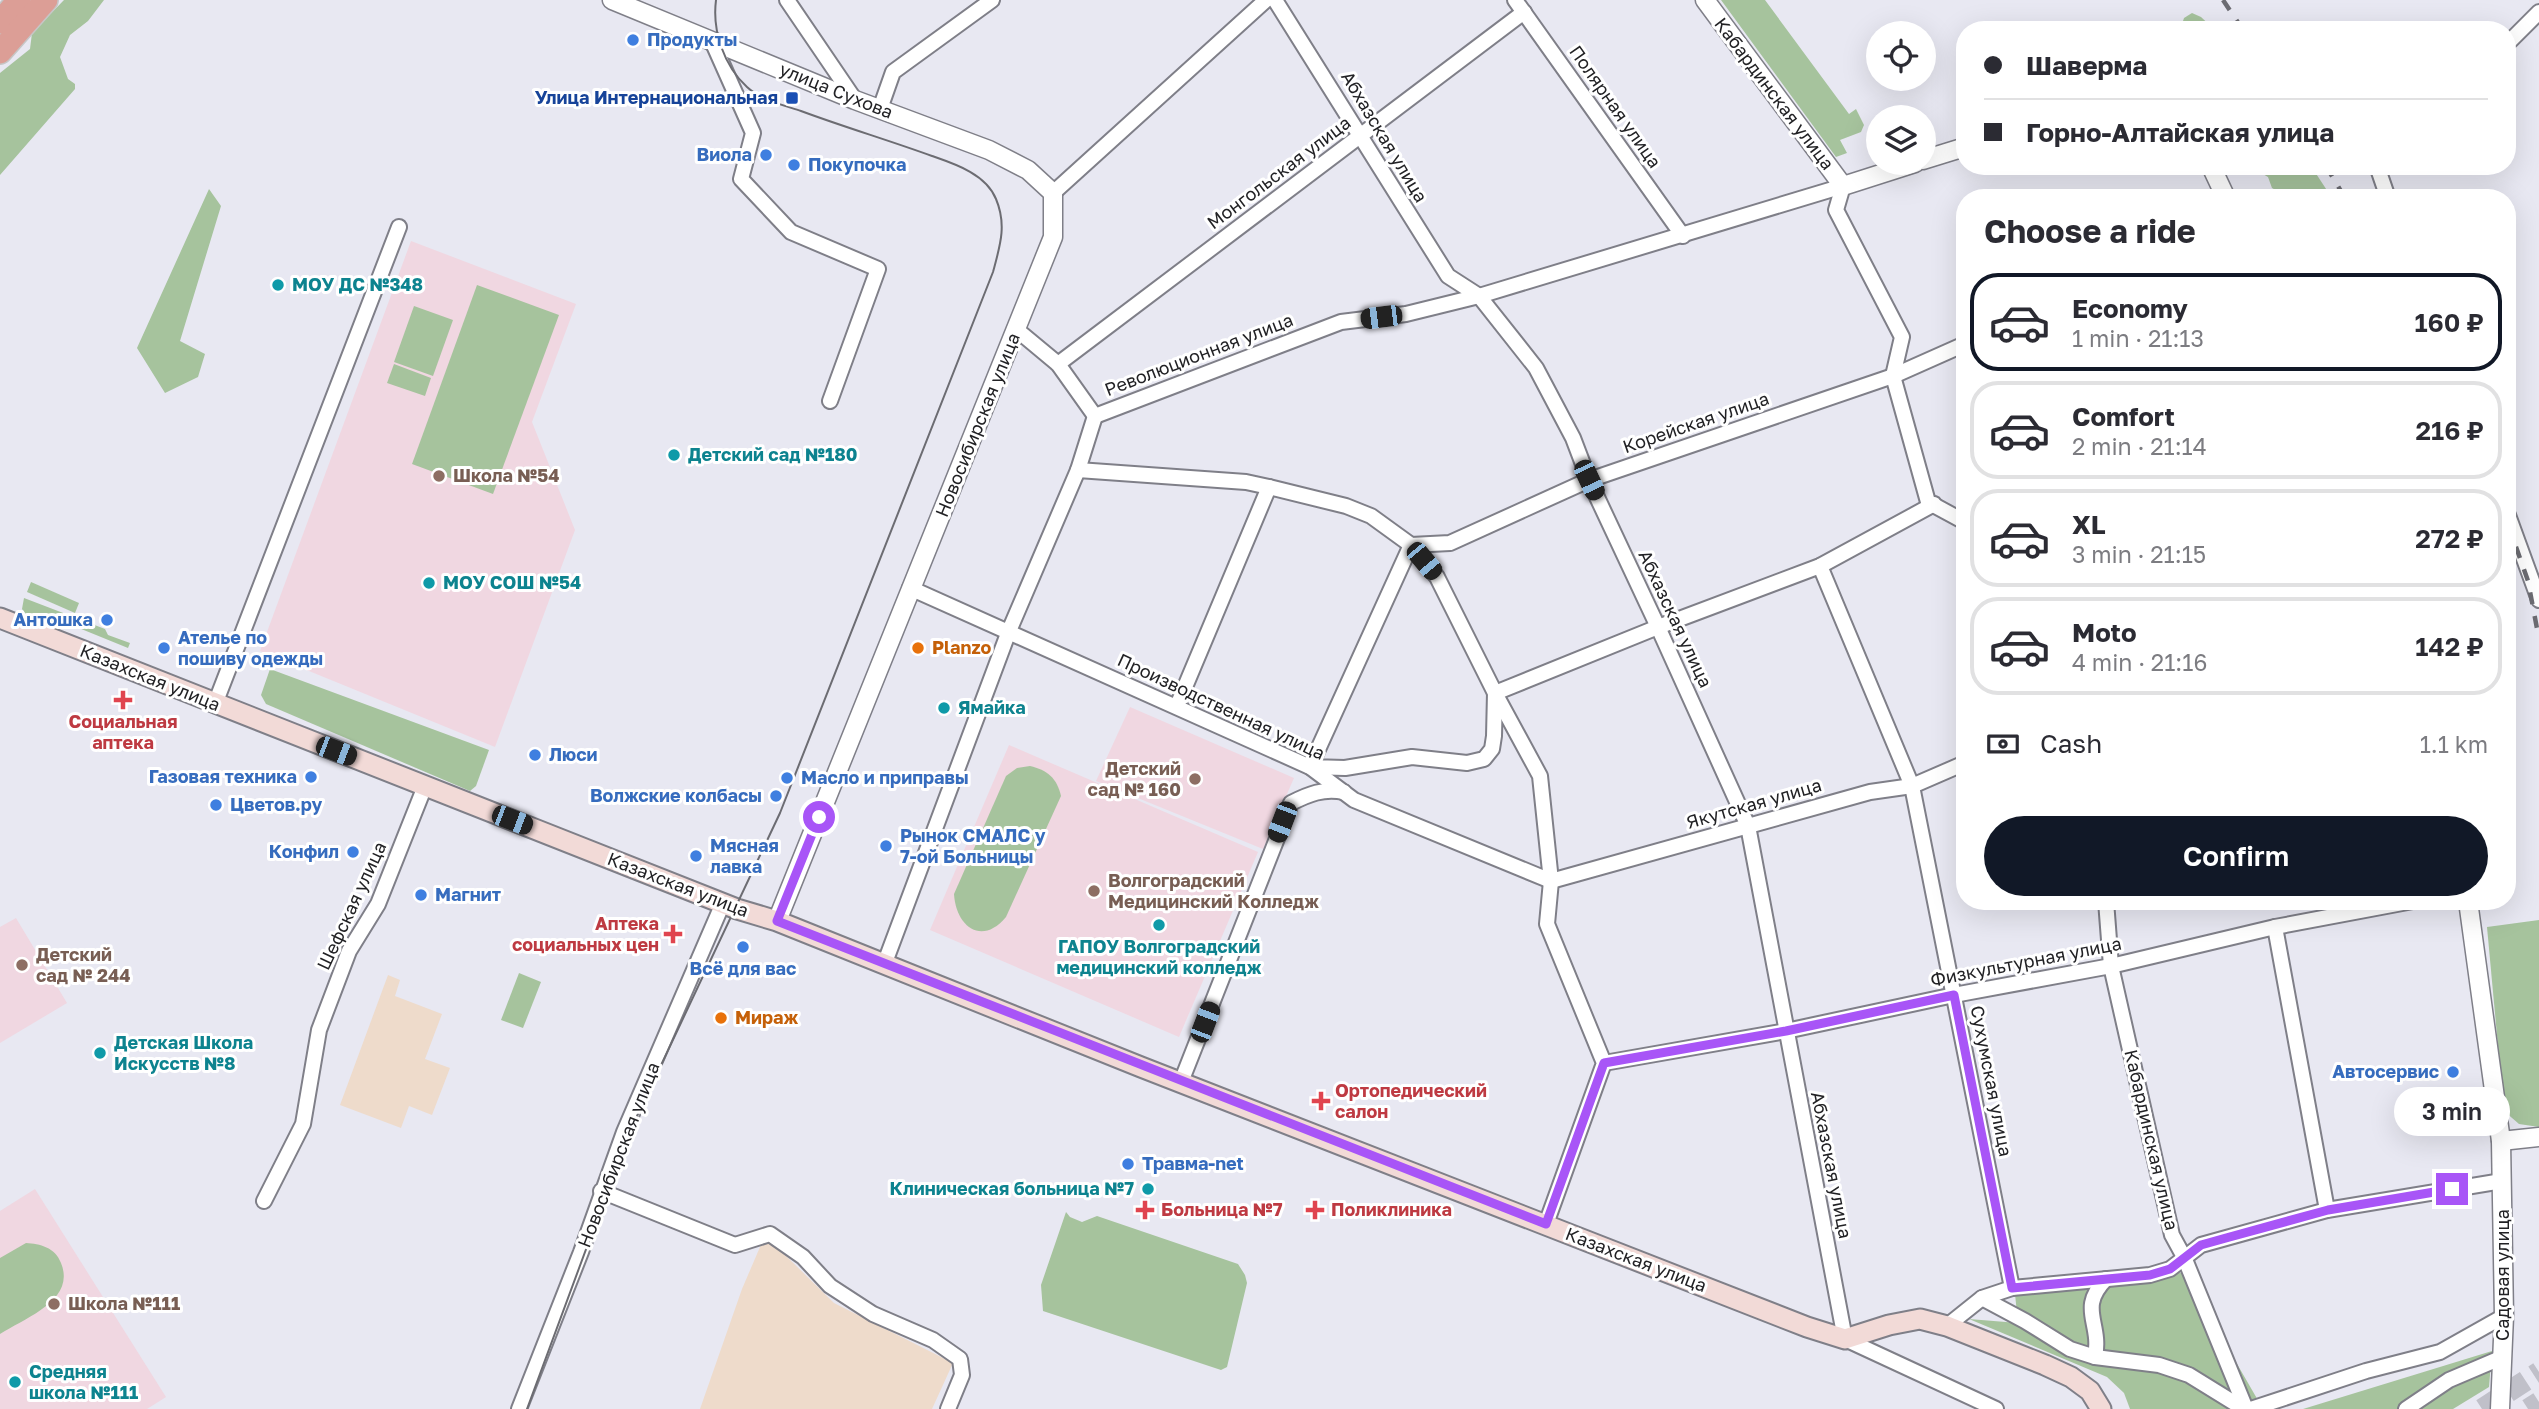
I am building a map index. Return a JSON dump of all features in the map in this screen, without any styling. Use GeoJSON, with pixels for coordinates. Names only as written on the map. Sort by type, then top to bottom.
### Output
{"type":"FeatureCollection","features":[{"type":"Feature","properties":{"kind":"highway"},"geometry":{"type":"LineString","coordinates":[[0,22],[19,0]]}},
{"type":"Feature","properties":{"kind":"highway"},"geometry":{"type":"LineString","coordinates":[[0,52],[46,0]]}},
{"type":"Feature","properties":{"kind":"main road","name":"Казахская улица"},"geometry":{"type":"LineString","coordinates":[[0,618],[1807,1327],[1845,1339]]}},
{"type":"Feature","properties":{"kind":"main road"},"geometry":{"type":"LineString","coordinates":[[1845,1339],[1889,1325],[1920,1319],[1947,1326],[2071,1377],[2090,1391],[2101,1409]]}},
{"type":"Feature","properties":{"kind":"street","name":"улица Сухова"},"geometry":{"type":"LineString","coordinates":[[612,0],[855,100],[989,150],[1028,170],[1053,193]]}},
{"type":"Feature","properties":{"kind":"street"},"geometry":{"type":"LineString","coordinates":[[787,0],[855,100]]}},
{"type":"Feature","properties":{"kind":"street"},"geometry":{"type":"LineString","coordinates":[[880,109],[893,72],[992,0]]}},
{"type":"Feature","properties":{"kind":"street"},"geometry":{"type":"LineString","coordinates":[[1053,193],[1266,0]]}},
{"type":"Feature","properties":{"kind":"street","name":"Абхазская улица"},"geometry":{"type":"LineString","coordinates":[[1275,0],[1448,276],[1479,296],[1535,368],[1573,438],[1589,480],[1748,826],[1845,1339]]}},
{"type":"Feature","properties":{"kind":"street","name":"Кабардинская улица"},"geometry":{"type":"LineString","coordinates":[[1704,0],[1843,186],[1836,210],[1902,337],[1893,376],[1928,502],[1934,505]]}},
{"type":"Feature","properties":{"kind":"street","name":"Монгольская улица"},"geometry":{"type":"LineString","coordinates":[[1058,364],[1361,135],[1519,6]]}},
{"type":"Feature","properties":{"kind":"street","name":"Полярная улица"},"geometry":{"type":"LineString","coordinates":[[1519,6],[1683,236]]}},
{"type":"Feature","properties":{"kind":"street"},"geometry":{"type":"LineString","coordinates":[[2516,35],[2539,12]]}},
{"type":"Feature","properties":{"kind":"street"},"geometry":{"type":"LineString","coordinates":[[712,41],[753,133],[741,179],[791,232],[878,269],[830,401]]}},
{"type":"Feature","properties":{"kind":"street"},"geometry":{"type":"LineString","coordinates":[[1936,156],[1956,150]]}},
{"type":"Feature","properties":{"kind":"street"},"geometry":{"type":"LineString","coordinates":[[1843,186],[1877,175]]}},
{"type":"Feature","properties":{"kind":"street","name":"Революционная улица"},"geometry":{"type":"LineString","coordinates":[[884,965],[1009,631],[1078,470],[1095,416],[1341,321],[1406,314],[1479,296],[1843,186]]}},
{"type":"Feature","properties":{"kind":"street","name":"Новосибирская улица"},"geometry":{"type":"LineString","coordinates":[[777,921],[1053,237],[1053,193]]}},
{"type":"Feature","properties":{"kind":"street"},"geometry":{"type":"LineString","coordinates":[[215,704],[399,227]]}},
{"type":"Feature","properties":{"kind":"street"},"geometry":{"type":"LineString","coordinates":[[1017,330],[1058,364],[1095,416]]}},
{"type":"Feature","properties":{"kind":"street","name":"Корейская улица"},"geometry":{"type":"LineString","coordinates":[[1411,545],[1450,543],[1589,480],[1893,376],[1956,348]]}},
{"type":"Feature","properties":{"kind":"street"},"geometry":{"type":"LineString","coordinates":[[1078,470],[1246,482],[1346,506],[1371,516],[1411,545],[1437,577],[1540,776],[1551,881],[1547,924],[1604,1063],[1546,1224]]}},
{"type":"Feature","properties":{"kind":"street"},"geometry":{"type":"LineString","coordinates":[[1177,706],[1269,486]]}},
{"type":"Feature","properties":{"kind":"street"},"geometry":{"type":"LineString","coordinates":[[1495,693],[1658,627],[1820,566],[1934,505],[1956,517]]}},
{"type":"Feature","properties":{"kind":"street"},"geometry":{"type":"LineString","coordinates":[[2516,537],[2539,600]]}},
{"type":"Feature","properties":{"kind":"street"},"geometry":{"type":"LineString","coordinates":[[1411,545],[1310,767],[1345,768],[1412,757],[1467,763],[1484,759],[1492,749],[1495,693]]}},
{"type":"Feature","properties":{"kind":"street","name":"Сухумская улица"},"geometry":{"type":"LineString","coordinates":[[1820,566],[1912,786],[2012,1288]]}},
{"type":"Feature","properties":{"kind":"street","name":"Производственная улица"},"geometry":{"type":"LineString","coordinates":[[910,589],[1310,767],[1354,800],[1551,881]]}},
{"type":"Feature","properties":{"kind":"street","name":"Якутская улица"},"geometry":{"type":"LineString","coordinates":[[1551,881],[1870,792],[1912,786],[1956,767]]}},
{"type":"Feature","properties":{"kind":"street","name":"Шефская улица"},"geometry":{"type":"LineString","coordinates":[[264,1201],[303,1124],[319,1030],[349,951],[378,904],[425,786]]}},
{"type":"Feature","properties":{"kind":"street"},"geometry":{"type":"LineString","coordinates":[[1181,1082],[1291,803],[1310,793],[1329,789],[1345,792]]}},
{"type":"Feature","properties":{"kind":"street","name":"Новосибирская улица"},"geometry":{"type":"LineString","coordinates":[[519,1409],[581,1252],[624,1132],[723,903]]}},
{"type":"Feature","properties":{"kind":"street","name":"Кабардинская улица"},"geometry":{"type":"LineString","coordinates":[[2107,910],[2111,966],[2172,1235],[2184,1257],[2247,1409]]}},
{"type":"Feature","properties":{"kind":"street","name":"Физкультурная улица"},"geometry":{"type":"LineString","coordinates":[[1604,1063],[1786,1031],[1954,995],[2111,966],[2275,927],[2365,910]]}},
{"type":"Feature","properties":{"kind":"street","name":"Садовая улица"},"geometry":{"type":"LineString","coordinates":[[2469,910],[2501,1140],[2504,1316],[2500,1409]]}},
{"type":"Feature","properties":{"kind":"street"},"geometry":{"type":"LineString","coordinates":[[2275,927],[2328,1210]]}},
{"type":"Feature","properties":{"kind":"street"},"geometry":{"type":"LineString","coordinates":[[2501,1140],[2539,1137]]}},
{"type":"Feature","properties":{"kind":"street"},"geometry":{"type":"LineString","coordinates":[[1947,1326],[1982,1298],[2012,1288],[2150,1275],[2170,1269],[2201,1245],[2328,1210],[2502,1181]]}},
{"type":"Feature","properties":{"kind":"street"},"geometry":{"type":"LineString","coordinates":[[601,1191],[735,1245],[771,1234],[803,1257],[830,1286],[873,1314],[933,1340],[960,1359],[962,1375],[948,1409]]}},
{"type":"Feature","properties":{"kind":"street"},"geometry":{"type":"LineString","coordinates":[[2095,1357],[2097,1335],[2090,1309],[2091,1299],[2106,1279]]}},
{"type":"Feature","properties":{"kind":"street"},"geometry":{"type":"LineString","coordinates":[[1982,1298],[2070,1349],[2095,1357],[2159,1365],[2189,1375],[2247,1409],[2366,1371],[2440,1352],[2504,1316]]}},
{"type":"Feature","properties":{"kind":"street"},"geometry":{"type":"LineString","coordinates":[[1845,1339],[1996,1409]]}},
{"type":"Feature","properties":{"kind":"street"},"geometry":{"type":"LineString","coordinates":[[2406,1409],[2449,1380],[2503,1357]]}},
{"type":"Feature","properties":{"kind":"shaded area","name":"Школа №54"},"geometry":{"type":"Polygon","coordinates":[[[411,241],[576,304],[532,422],[575,530],[495,747],[260,651],[411,241]]]}},
{"type":"Feature","properties":{"kind":"shaded area","name":"Детский сад № 160"},"geometry":{"type":"Polygon","coordinates":[[[1130,707],[1294,778],[1263,849],[1096,781],[1130,707]]]}},
{"type":"Feature","properties":{"kind":"shaded area","name":"Волгоградский Медицинский Колледж"},"geometry":{"type":"Polygon","coordinates":[[[1009,745],[1258,852],[1179,1037],[930,930],[1009,745]]]}},
{"type":"Feature","properties":{"kind":"shaded area","name":"Детский сад № 244"},"geometry":{"type":"Polygon","coordinates":[[[16,918],[67,1003],[0,1043],[0,927],[16,918]]]}},
{"type":"Feature","properties":{"kind":"shaded area"},"geometry":{"type":"Polygon","coordinates":[[[388,975],[400,980],[395,996],[442,1014],[425,1059],[450,1068],[432,1115],[409,1106],[401,1128],[340,1105],[388,975]]]}},
{"type":"Feature","properties":{"kind":"shaded area","name":"Школа №111"},"geometry":{"type":"Polygon","coordinates":[[[35,1189],[166,1397],[147,1409],[0,1409],[0,1211],[35,1189]]]}},
{"type":"Feature","properties":{"kind":"shaded area"},"geometry":{"type":"Polygon","coordinates":[[[763,1240],[782,1252],[834,1303],[953,1363],[932,1409],[700,1409],[742,1289],[763,1240]]]}},
{"type":"Feature","properties":{"kind":"green space"},"geometry":{"type":"Polygon","coordinates":[[[64,0],[104,0],[88,21],[70,35],[60,57],[68,79],[75,84],[75,89],[0,175],[0,73],[30,49],[32,33],[64,0]]]}},
{"type":"Feature","properties":{"kind":"green space"},"geometry":{"type":"Polygon","coordinates":[[[1721,0],[1765,0],[1849,114],[1856,109],[1864,125],[1861,132],[1840,140],[1847,153],[1836,157],[1721,0]]]}},
{"type":"Feature","properties":{"kind":"green space"},"geometry":{"type":"Polygon","coordinates":[[[2192,13],[2205,21],[2183,21],[2192,13]]]}},
{"type":"Feature","properties":{"kind":"green space"},"geometry":{"type":"Polygon","coordinates":[[[2265,175],[2317,175],[2326,189],[2274,189],[2265,175]]]}},
{"type":"Feature","properties":{"kind":"green space"},"geometry":{"type":"Polygon","coordinates":[[[209,189],[221,206],[180,341],[205,354],[198,377],[165,393],[137,348],[209,189]]]}},
{"type":"Feature","properties":{"kind":"green space"},"geometry":{"type":"Polygon","coordinates":[[[477,285],[559,315],[493,494],[412,464],[477,285]]]}},
{"type":"Feature","properties":{"kind":"green space"},"geometry":{"type":"Polygon","coordinates":[[[414,306],[453,320],[433,376],[394,362],[414,306]]]}},
{"type":"Feature","properties":{"kind":"green space"},"geometry":{"type":"Polygon","coordinates":[[[394,364],[431,378],[425,396],[387,383],[394,364]]]}},
{"type":"Feature","properties":{"kind":"green space"},"geometry":{"type":"Polygon","coordinates":[[[31,582],[79,603],[75,613],[27,592],[31,582]]]}},
{"type":"Feature","properties":{"kind":"green space"},"geometry":{"type":"Polygon","coordinates":[[[24,598],[105,629],[108,635],[130,643],[128,648],[69,624],[63,629],[27,616],[22,609],[24,598]]]}},
{"type":"Feature","properties":{"kind":"green space"},"geometry":{"type":"Polygon","coordinates":[[[270,669],[489,750],[476,786],[470,791],[266,704],[261,695],[270,669]]]}},
{"type":"Feature","properties":{"kind":"green space"},"geometry":{"type":"Polygon","coordinates":[[[1030,766],[1050,776],[1057,784],[1061,796],[1006,917],[988,930],[972,929],[960,916],[954,894],[1006,776],[1017,768],[1030,766]]]}},
{"type":"Feature","properties":{"kind":"green space"},"geometry":{"type":"Polygon","coordinates":[[[2539,920],[2539,1127],[2519,1124],[2504,1111],[2487,927],[2539,920]]]}},
{"type":"Feature","properties":{"kind":"green space"},"geometry":{"type":"Polygon","coordinates":[[[519,973],[541,982],[523,1028],[501,1020],[519,973]]]}},
{"type":"Feature","properties":{"kind":"green space"},"geometry":{"type":"Polygon","coordinates":[[[1066,1212],[1070,1217],[1082,1222],[1097,1216],[1238,1264],[1247,1283],[1227,1367],[1221,1370],[1043,1311],[1041,1285],[1066,1212]]]}},
{"type":"Feature","properties":{"kind":"green space"},"geometry":{"type":"Polygon","coordinates":[[[26,1243],[42,1246],[55,1253],[64,1276],[62,1287],[46,1306],[0,1334],[0,1258],[26,1243]]]}},
{"type":"Feature","properties":{"kind":"green space"},"geometry":{"type":"Polygon","coordinates":[[[2184,1272],[2263,1409],[2130,1409],[2124,1393],[2107,1377],[1969,1319],[2018,1323],[2015,1294],[2184,1272]]]}},
{"type":"Feature","properties":{"kind":"green space"},"geometry":{"type":"Polygon","coordinates":[[[2492,1351],[2489,1387],[2453,1409],[2303,1409],[2492,1351]]]}},
{"type":"Feature","properties":{"kind":"tunnel"},"geometry":{"type":"LineString","coordinates":[[2482,1409],[2539,1372]]}},
{"type":"Feature","properties":{"kind":"tunnel"},"geometry":{"type":"LineString","coordinates":[[2528,1409],[2539,1402]]}},
{"type":"Feature","properties":{"kind":"tram line"},"geometry":{"type":"LineString","coordinates":[[527,1409],[629,1133],[780,813],[993,272],[1001,236],[1001,218],[996,199],[985,183],[969,171],[772,102],[747,87],[732,69],[721,47],[716,24],[716,0]]}},
{"type":"Feature","properties":{"kind":"railway"},"geometry":{"type":"LineString","coordinates":[[2223,0],[2237,21]]}},
{"type":"Feature","properties":{"kind":"railway"},"geometry":{"type":"LineString","coordinates":[[2331,175],[2340,189]]}},
{"type":"Feature","properties":{"kind":"railway"},"geometry":{"type":"LineString","coordinates":[[2516,547],[2528,581],[2539,639]]}},
{"type":"Feature","properties":{"kind":"place","name":"Продукты"},"geometry":{"type":"Point","coordinates":[633,40]}},
{"type":"Feature","properties":{"kind":"place","name":"Улица Интернациональная"},"geometry":{"type":"Point","coordinates":[792,98]}},
{"type":"Feature","properties":{"kind":"place","name":"Виола"},"geometry":{"type":"Point","coordinates":[766,155]}},
{"type":"Feature","properties":{"kind":"place","name":"Покупочка"},"geometry":{"type":"Point","coordinates":[794,165]}},
{"type":"Feature","properties":{"kind":"place","name":"МОУ ДС №348"},"geometry":{"type":"Point","coordinates":[278,285]}},
{"type":"Feature","properties":{"kind":"place","name":"Детский сад №180"},"geometry":{"type":"Point","coordinates":[674,455]}},
{"type":"Feature","properties":{"kind":"place","name":"Школа №54"},"geometry":{"type":"Point","coordinates":[439,476]}},
{"type":"Feature","properties":{"kind":"place","name":"МОУ СОШ №54"},"geometry":{"type":"Point","coordinates":[429,583]}},
{"type":"Feature","properties":{"kind":"place","name":"Антошка"},"geometry":{"type":"Point","coordinates":[107,620]}},
{"type":"Feature","properties":{"kind":"place","name":"Ателье по пошиву одежды"},"geometry":{"type":"Point","coordinates":[164,648]}},
{"type":"Feature","properties":{"kind":"place","name":"Planzo"},"geometry":{"type":"Point","coordinates":[918,648]}},
{"type":"Feature","properties":{"kind":"place","name":"Социальная аптека"},"geometry":{"type":"Point","coordinates":[123,700]}},
{"type":"Feature","properties":{"kind":"place","name":"Ямайка"},"geometry":{"type":"Point","coordinates":[944,708]}},
{"type":"Feature","properties":{"kind":"place","name":"Люси"},"geometry":{"type":"Point","coordinates":[535,755]}},
{"type":"Feature","properties":{"kind":"place","name":"Газовая техника"},"geometry":{"type":"Point","coordinates":[311,777]}},
{"type":"Feature","properties":{"kind":"place","name":"Масло и приправы"},"geometry":{"type":"Point","coordinates":[787,778]}},
{"type":"Feature","properties":{"kind":"place","name":"Детский сад № 160"},"geometry":{"type":"Point","coordinates":[1195,779]}},
{"type":"Feature","properties":{"kind":"place","name":"Волжские колбасы"},"geometry":{"type":"Point","coordinates":[776,796]}},
{"type":"Feature","properties":{"kind":"place","name":"Цветов.ру"},"geometry":{"type":"Point","coordinates":[216,805]}},
{"type":"Feature","properties":{"kind":"place","name":"Рынок СМАЛС у 7-ой Больницы"},"geometry":{"type":"Point","coordinates":[886,846]}},
{"type":"Feature","properties":{"kind":"place","name":"Конфил"},"geometry":{"type":"Point","coordinates":[353,852]}},
{"type":"Feature","properties":{"kind":"place","name":"Мясная лавка"},"geometry":{"type":"Point","coordinates":[696,856]}},
{"type":"Feature","properties":{"kind":"place","name":"Волгоградский Медицинский Колледж"},"geometry":{"type":"Point","coordinates":[1094,891]}},
{"type":"Feature","properties":{"kind":"place","name":"Магнит"},"geometry":{"type":"Point","coordinates":[421,895]}},
{"type":"Feature","properties":{"kind":"place","name":"ГАПОУ Волгоградский медицинский колледж"},"geometry":{"type":"Point","coordinates":[1159,925]}},
{"type":"Feature","properties":{"kind":"place","name":"Аптека социальных цен"},"geometry":{"type":"Point","coordinates":[673,934]}},
{"type":"Feature","properties":{"kind":"place","name":"Всё для вас"},"geometry":{"type":"Point","coordinates":[743,947]}},
{"type":"Feature","properties":{"kind":"place","name":"Детский сад № 244"},"geometry":{"type":"Point","coordinates":[22,965]}},
{"type":"Feature","properties":{"kind":"place","name":"Мираж"},"geometry":{"type":"Point","coordinates":[721,1018]}},
{"type":"Feature","properties":{"kind":"place","name":"Детская Школа Искусств №8"},"geometry":{"type":"Point","coordinates":[100,1053]}},
{"type":"Feature","properties":{"kind":"place","name":"Автосервис"},"geometry":{"type":"Point","coordinates":[2453,1072]}},
{"type":"Feature","properties":{"kind":"place","name":"Ортопедический салон"},"geometry":{"type":"Point","coordinates":[1321,1101]}},
{"type":"Feature","properties":{"kind":"place","name":"Травма-net"},"geometry":{"type":"Point","coordinates":[1128,1164]}},
{"type":"Feature","properties":{"kind":"place","name":"Клиническая больница №7"},"geometry":{"type":"Point","coordinates":[1148,1189]}},
{"type":"Feature","properties":{"kind":"place","name":"Больница №7"},"geometry":{"type":"Point","coordinates":[1145,1210]}},
{"type":"Feature","properties":{"kind":"place","name":"Поликлиника"},"geometry":{"type":"Point","coordinates":[1315,1210]}},
{"type":"Feature","properties":{"kind":"place","name":"Школа №111"},"geometry":{"type":"Point","coordinates":[54,1304]}},
{"type":"Feature","properties":{"kind":"place","name":"Средняя школа №111"},"geometry":{"type":"Point","coordinates":[15,1382]}},
{"type":"Feature","properties":{"kind":"route"},"geometry":{"type":"LineString","coordinates":[[819,817],[777,921],[1546,1224],[1604,1063],[1786,1031],[1954,995],[2012,1288],[2150,1275],[2170,1269],[2201,1245],[2328,1210],[2452,1189]]}}]}
